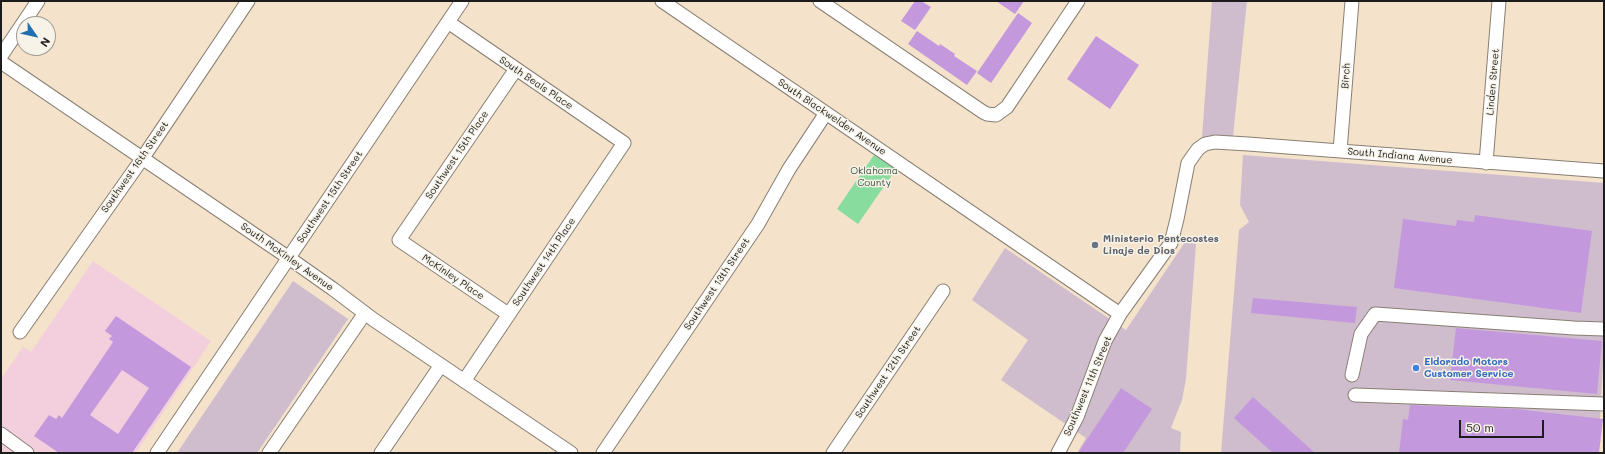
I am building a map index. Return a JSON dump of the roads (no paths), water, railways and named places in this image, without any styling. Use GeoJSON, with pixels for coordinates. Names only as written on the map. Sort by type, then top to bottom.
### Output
{"type":"FeatureCollection","features":[{"type":"Feature","properties":{"kind":"street"},"geometry":{"type":"LineString","coordinates":[[1,56],[38,1]]}},
{"type":"Feature","properties":{"kind":"street","name":"Southwest 16th Street"},"geometry":{"type":"LineString","coordinates":[[20,332],[142,158],[248,1]]}},
{"type":"Feature","properties":{"kind":"street","name":"Southwest 15th Street"},"geometry":{"type":"LineString","coordinates":[[157,453],[462,1]]}},
{"type":"Feature","properties":{"kind":"street","name":"South Blackwelder Avenue"},"geometry":{"type":"LineString","coordinates":[[662,1],[1120,314]]}},
{"type":"Feature","properties":{"kind":"street"},"geometry":{"type":"LineString","coordinates":[[820,1],[983,112],[996,115],[1007,107],[1078,1]]}},
{"type":"Feature","properties":{"kind":"street","name":"Birch"},"geometry":{"type":"LineString","coordinates":[[1340,151],[1352,1]]}},
{"type":"Feature","properties":{"kind":"street","name":"Linden Street"},"geometry":{"type":"LineString","coordinates":[[1486,163],[1499,1]]}},
{"type":"Feature","properties":{"kind":"street","name":"South Beals Place"},"geometry":{"type":"LineString","coordinates":[[448,22],[624,143]]}},
{"type":"Feature","properties":{"kind":"street","name":"South McKinley Avenue"},"geometry":{"type":"LineString","coordinates":[[1,62],[289,258],[365,313],[571,453]]}},
{"type":"Feature","properties":{"kind":"street","name":"Southwest 15th Place"},"geometry":{"type":"LineString","coordinates":[[399,240],[516,70]]}},
{"type":"Feature","properties":{"kind":"street","name":"Southwest 13th Street"},"geometry":{"type":"LineString","coordinates":[[603,453],[755,229],[788,169],[826,113]]}},
{"type":"Feature","properties":{"kind":"street","name":"South Indiana Avenue"},"geometry":{"type":"LineString","coordinates":[[1198,149],[1205,144],[1215,142],[1604,171]]}},
{"type":"Feature","properties":{"kind":"street","name":"Southwest 14th Place"},"geometry":{"type":"LineString","coordinates":[[464,381],[624,143]]}},
{"type":"Feature","properties":{"kind":"street","name":"Southwest 11th Street"},"geometry":{"type":"LineString","coordinates":[[1058,453],[1077,417],[1105,341],[1120,314],[1171,242],[1178,219],[1188,163],[1198,149]]}},
{"type":"Feature","properties":{"kind":"street","name":"McKinley Place"},"geometry":{"type":"LineString","coordinates":[[399,240],[508,314]]}},
{"type":"Feature","properties":{"kind":"street","name":"Southwest 12th Street"},"geometry":{"type":"LineString","coordinates":[[833,453],[943,291]]}},
{"type":"Feature","properties":{"kind":"street"},"geometry":{"type":"LineString","coordinates":[[269,453],[365,313]]}},
{"type":"Feature","properties":{"kind":"street"},"geometry":{"type":"LineString","coordinates":[[1352,375],[1361,334],[1375,314],[1574,328],[1604,328]]}},
{"type":"Feature","properties":{"kind":"street"},"geometry":{"type":"LineString","coordinates":[[381,453],[441,365]]}},
{"type":"Feature","properties":{"kind":"street"},"geometry":{"type":"LineString","coordinates":[[1355,395],[1604,404]]}},
{"type":"Feature","properties":{"kind":"street"},"geometry":{"type":"LineString","coordinates":[[1,434],[27,453]]}},
{"type":"Feature","properties":{"kind":"place","name":"Ministerio Pentecostes Linaje de Dios"},"geometry":{"type":"Point","coordinates":[1095,245]}},
{"type":"Feature","properties":{"kind":"place","name":"Eldorado Motors Customer Service"},"geometry":{"type":"Point","coordinates":[1416,368]}},
{"type":"Feature","properties":{"kind":"park label","name":"Oklahoma County"},"geometry":{"type":"Point","coordinates":[874,176]}}]}
